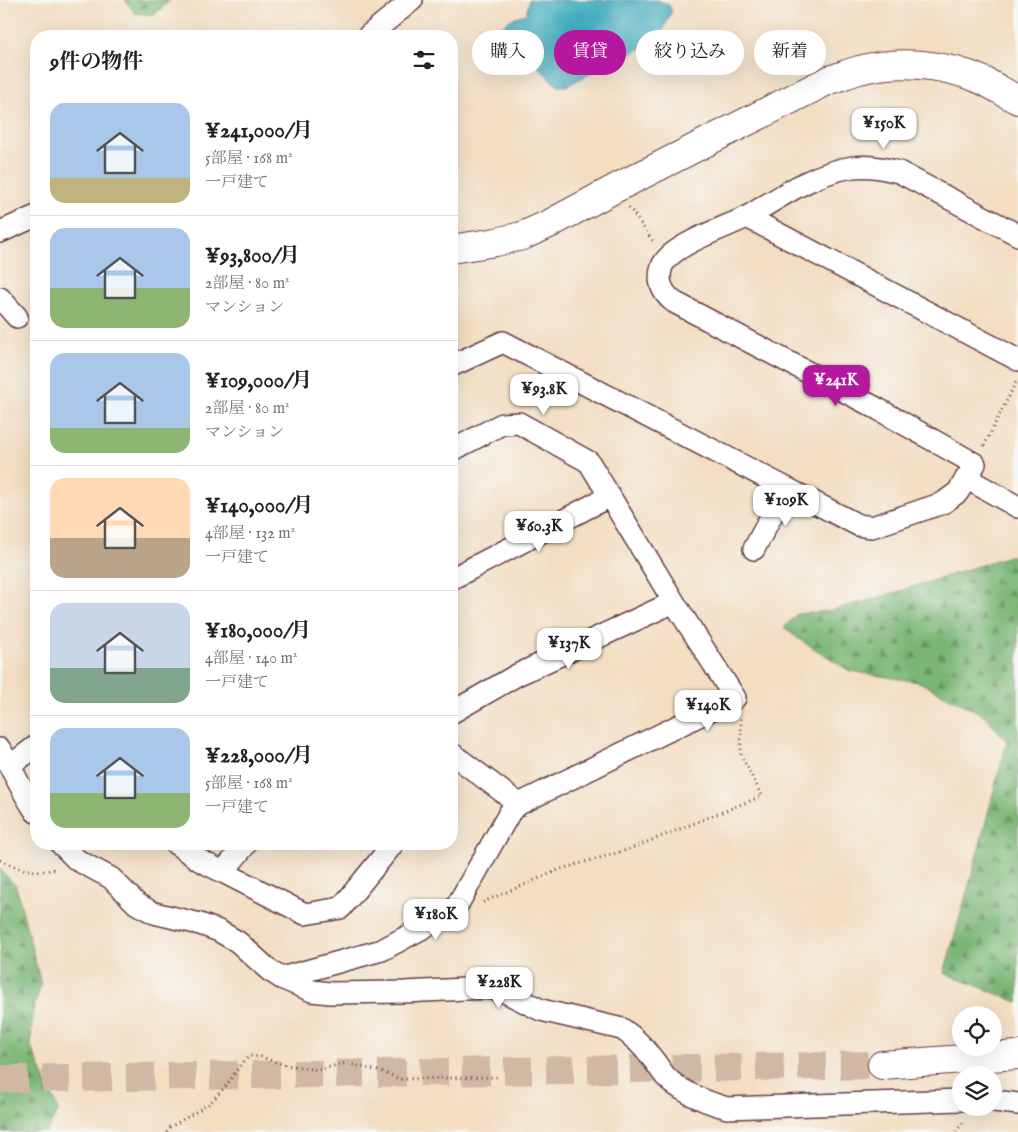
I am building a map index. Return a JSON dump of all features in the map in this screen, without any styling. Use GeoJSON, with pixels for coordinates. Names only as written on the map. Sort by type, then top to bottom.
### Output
{"type":"FeatureCollection","features":[{"type":"Feature","properties":{"kind":"street"},"geometry":{"type":"LineString","coordinates":[[375,30],[412,0]]}},
{"type":"Feature","properties":{"kind":"street"},"geometry":{"type":"LineString","coordinates":[[458,248],[522,236],[549,224],[829,80],[859,70],[890,65],[922,65],[954,70],[983,81],[1018,100]]}},
{"type":"Feature","properties":{"kind":"street"},"geometry":{"type":"LineString","coordinates":[[1018,235],[899,172],[878,167],[854,167],[830,172],[807,181],[747,216],[676,251],[665,260],[661,269],[660,283],[664,292],[674,302],[878,409],[970,471],[1018,507]]}},
{"type":"Feature","properties":{"kind":"street"},"geometry":{"type":"LineString","coordinates":[[747,216],[1018,360]]}},
{"type":"Feature","properties":{"kind":"street"},"geometry":{"type":"LineString","coordinates":[[0,232],[30,219]]}},
{"type":"Feature","properties":{"kind":"street"},"geometry":{"type":"LineString","coordinates":[[0,298],[17,317]]}},
{"type":"Feature","properties":{"kind":"street"},"geometry":{"type":"LineString","coordinates":[[458,363],[503,342],[858,525],[872,527],[943,503],[958,492],[970,471]]}},
{"type":"Feature","properties":{"kind":"street"},"geometry":{"type":"LineString","coordinates":[[281,978],[382,950],[454,912],[510,812],[519,804],[736,698],[674,602],[589,462],[519,423],[502,424],[458,447]]}},
{"type":"Feature","properties":{"kind":"street"},"geometry":{"type":"LineString","coordinates":[[754,549],[786,488]]}},
{"type":"Feature","properties":{"kind":"street"},"geometry":{"type":"LineString","coordinates":[[458,575],[610,496]]}},
{"type":"Feature","properties":{"kind":"street"},"geometry":{"type":"LineString","coordinates":[[458,709],[516,675],[674,602]]}},
{"type":"Feature","properties":{"kind":"street"},"geometry":{"type":"LineString","coordinates":[[30,748],[5,757],[23,794],[30,804]]}},
{"type":"Feature","properties":{"kind":"street"},"geometry":{"type":"LineString","coordinates":[[458,765],[519,804]]}},
{"type":"Feature","properties":{"kind":"street"},"geometry":{"type":"LineString","coordinates":[[67,850],[76,860],[111,878],[138,904],[154,913],[200,924],[219,931],[238,942],[270,971],[281,978],[312,991],[330,993],[486,988],[501,990],[541,1010],[622,1029],[633,1036],[666,1077],[702,1099],[727,1108],[952,1100]]}},
{"type":"Feature","properties":{"kind":"street"},"geometry":{"type":"LineString","coordinates":[[184,850],[198,860],[305,914],[341,908],[388,850]]}},
{"type":"Feature","properties":{"kind":"street"},"geometry":{"type":"LineString","coordinates":[[223,872],[241,850]]}},
{"type":"Feature","properties":{"kind":"street"},"geometry":{"type":"LineString","coordinates":[[882,1065],[1018,1055]]}},
{"type":"Feature","properties":{"kind":"street"},"geometry":{"type":"LineString","coordinates":[[1002,1102],[1018,1104]]}},
{"type":"Feature","properties":{"kind":"path"},"geometry":{"type":"LineString","coordinates":[[616,188],[665,260]]}},
{"type":"Feature","properties":{"kind":"path"},"geometry":{"type":"LineString","coordinates":[[970,471],[1018,377]]}},
{"type":"Feature","properties":{"kind":"path"},"geometry":{"type":"LineString","coordinates":[[454,912],[467,909],[561,869],[630,849],[762,796],[741,755],[742,708],[736,698]]}},
{"type":"Feature","properties":{"kind":"path"},"geometry":{"type":"LineString","coordinates":[[0,860],[26,870],[42,872],[59,868],[76,860]]}},
{"type":"Feature","properties":{"kind":"path"},"geometry":{"type":"LineString","coordinates":[[168,1132],[170,1127],[209,1104],[225,1087],[242,1063],[250,1056],[317,1070],[346,1063],[401,1079],[498,1077]]}},
{"type":"Feature","properties":{"kind":"green space"},"geometry":{"type":"Polygon","coordinates":[[[125,0],[170,0],[154,15],[135,13],[125,0]]]}},
{"type":"Feature","properties":{"kind":"green space"},"geometry":{"type":"Polygon","coordinates":[[[1009,556],[1018,556],[1018,1002],[944,973],[1007,741],[984,715],[919,682],[850,671],[796,637],[784,627],[797,614],[829,611],[884,596],[1009,556]]]}},
{"type":"Feature","properties":{"kind":"green space"},"geometry":{"type":"Polygon","coordinates":[[[0,869],[16,886],[41,984],[32,1015],[31,1047],[58,1112],[46,1132],[0,1132],[0,869]]]}},
{"type":"Feature","properties":{"kind":"water"},"geometry":{"type":"Polygon","coordinates":[[[529,0],[658,0],[669,5],[672,11],[663,30],[636,30],[636,51],[626,56],[626,30],[554,30],[554,75],[588,75],[566,86],[558,86],[544,73],[544,30],[503,30],[502,26],[515,17],[526,14],[529,0]]]}},
{"type":"Feature","properties":{"kind":"tunnel"},"geometry":{"type":"LineString","coordinates":[[0,1079],[882,1065]]}}]}
